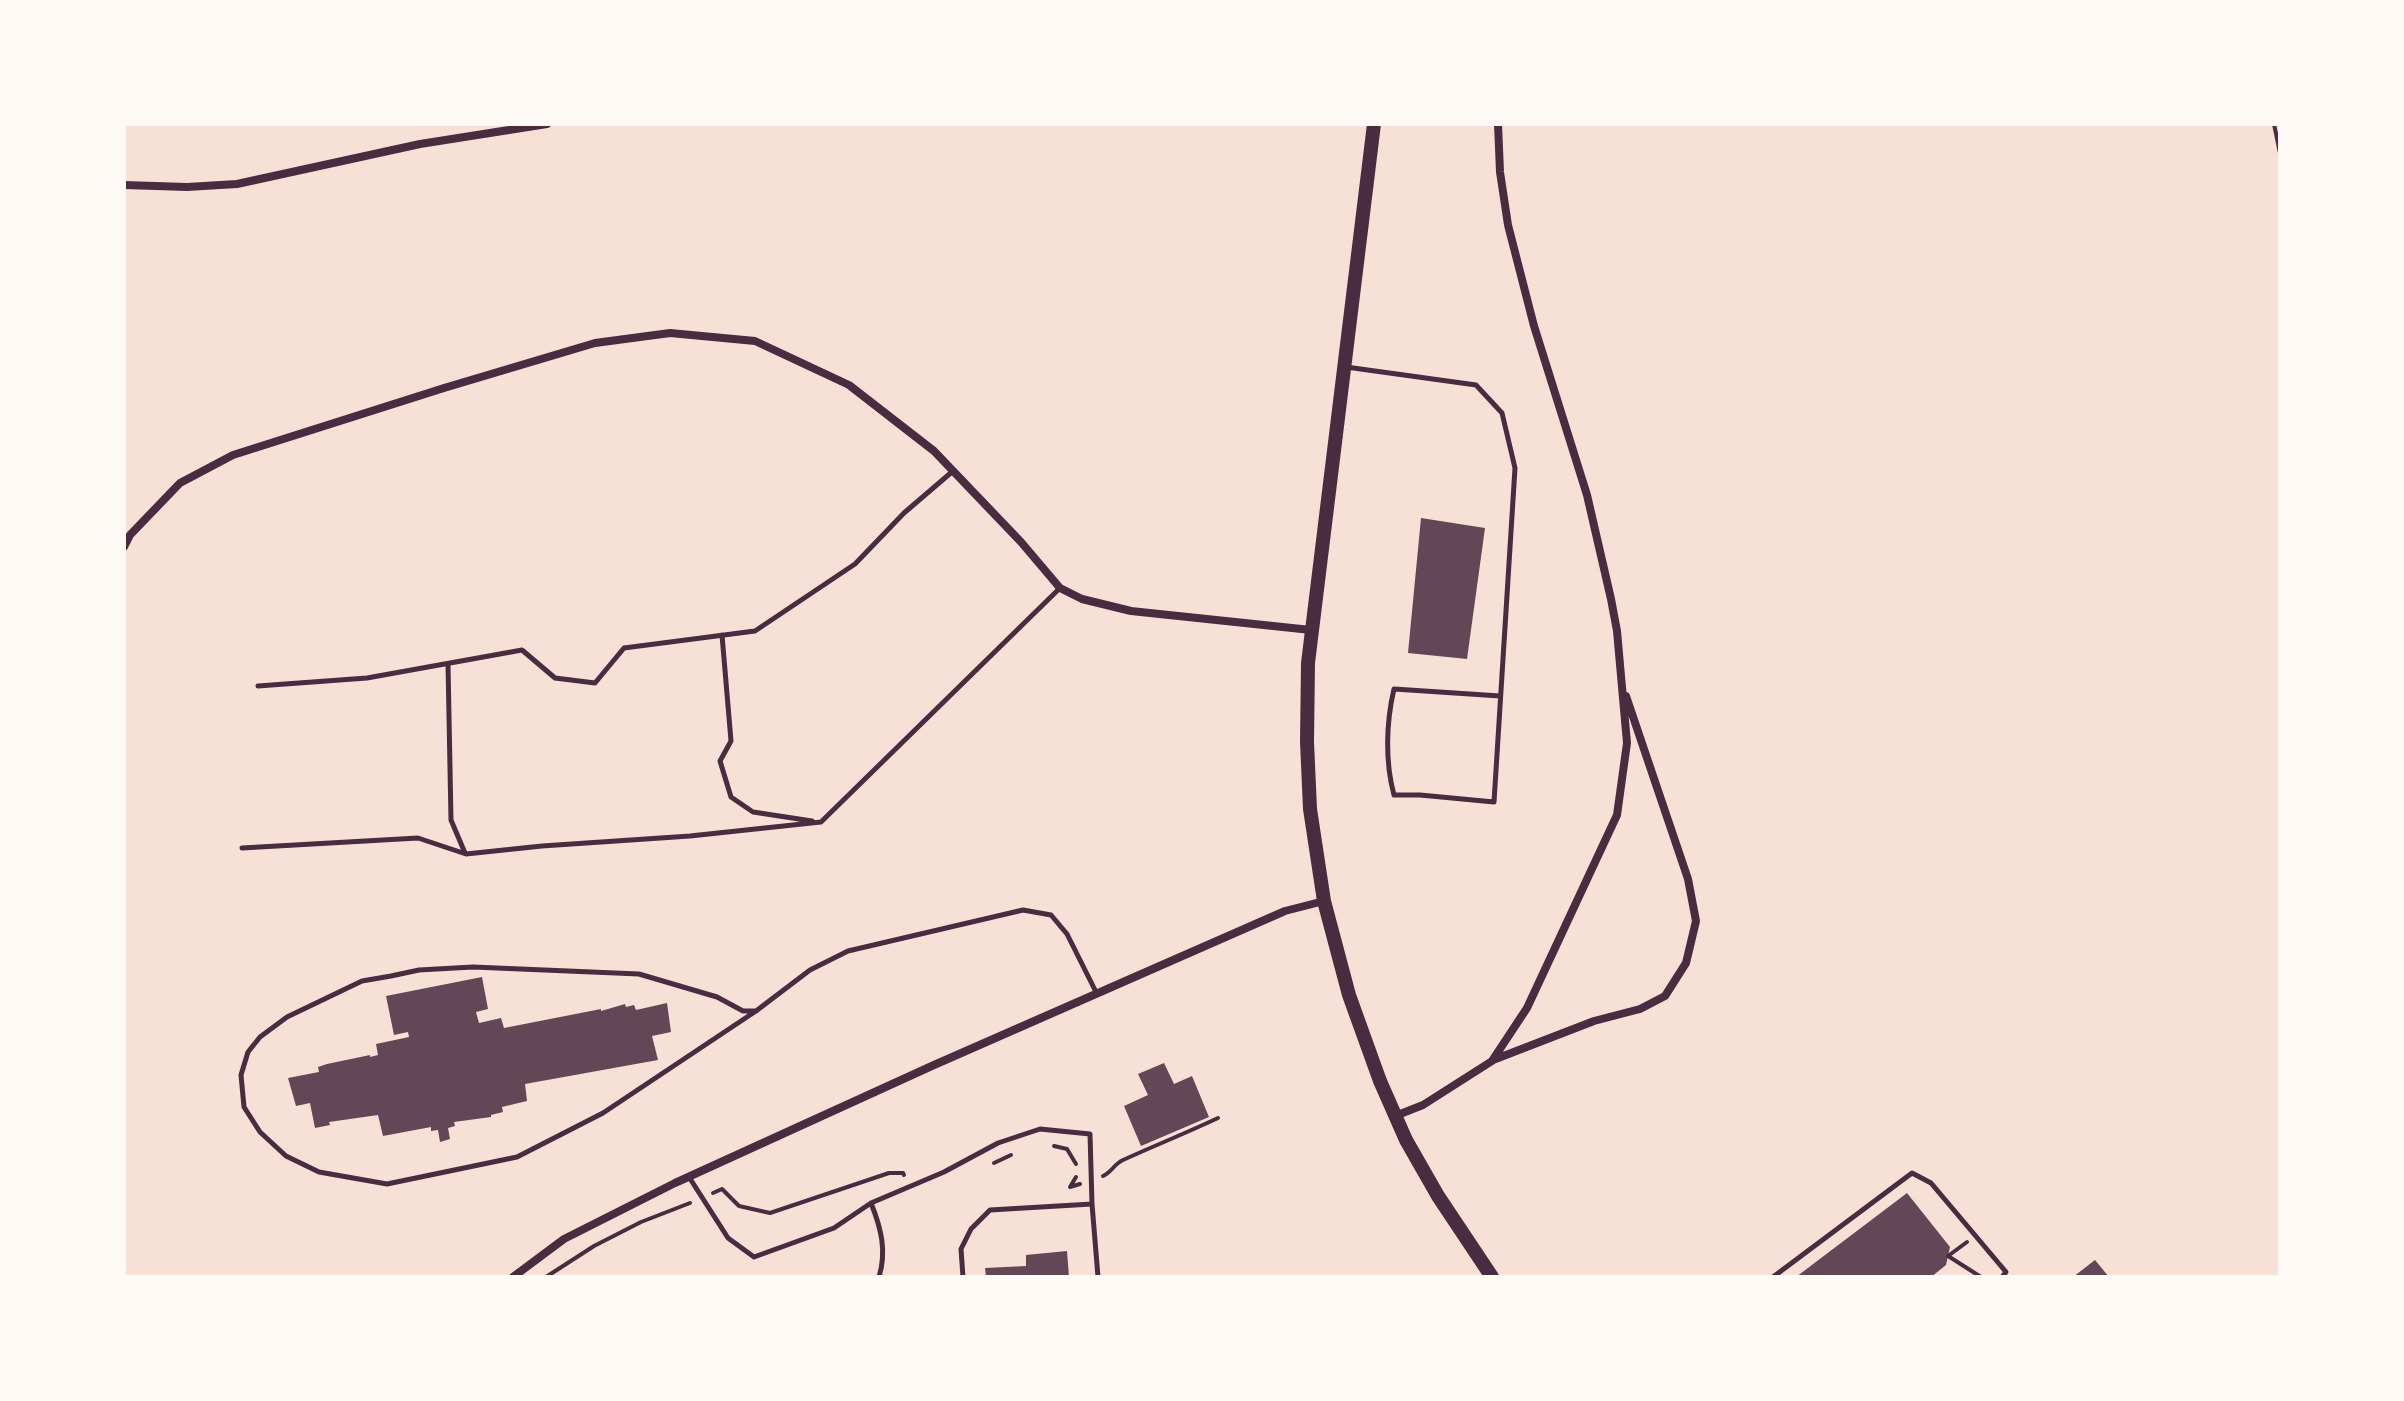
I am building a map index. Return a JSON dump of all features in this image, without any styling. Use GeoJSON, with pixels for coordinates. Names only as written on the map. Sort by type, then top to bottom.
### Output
{"type":"FeatureCollection","features":[{"type":"Feature","properties":{"kind":"main road"},"geometry":{"type":"LineString","coordinates":[[1374,124],[1311,630],[1307,755],[1310,809],[1324,901],[1349,995],[1380,1081],[1425,1175],[1492,1277]]}},
{"type":"Feature","properties":{"kind":"street"},"geometry":{"type":"LineString","coordinates":[[124,185],[187,187],[237,184],[420,144],[547,124]]}},
{"type":"Feature","properties":{"kind":"street"},"geometry":{"type":"LineString","coordinates":[[1492,1061],[1527,1008],[1617,815],[1627,743],[1617,631],[1587,495],[1534,326],[1508,225],[1500,172],[1498,124]]}},
{"type":"Feature","properties":{"kind":"street"},"geometry":{"type":"LineString","coordinates":[[124,547],[130,535],[180,483],[233,455],[595,343],[670,333],[755,341],[849,385],[934,451],[1021,542],[1060,588],[1082,599],[1131,611],[1311,630]]}},
{"type":"Feature","properties":{"kind":"street"},"geometry":{"type":"LineString","coordinates":[[1395,1116],[1423,1105],[1492,1061],[1594,1021],[1652,1003],[1665,996],[1686,963],[1696,921],[1688,879],[1622,681]]}},
{"type":"Feature","properties":{"kind":"street"},"geometry":{"type":"LineString","coordinates":[[513,1277],[564,1239],[689,1177],[1285,911],[1324,901]]}},
{"type":"Feature","properties":{"kind":"lane"},"geometry":{"type":"LineString","coordinates":[[1345,367],[1476,385],[1502,413],[1515,468],[1494,802],[1394,795],[1388,775],[1390,707],[1394,689],[1500,696]]}},
{"type":"Feature","properties":{"kind":"lane"},"geometry":{"type":"LineString","coordinates":[[258,686],[367,678],[522,650],[555,678],[595,683],[624,648],[755,631],[855,564],[904,513],[953,471]]}},
{"type":"Feature","properties":{"kind":"lane"},"geometry":{"type":"LineString","coordinates":[[242,848],[418,838],[466,854],[821,822],[1060,588]]}},
{"type":"Feature","properties":{"kind":"lane"},"geometry":{"type":"LineString","coordinates":[[722,635],[731,741],[720,761],[731,797],[753,812],[821,822]]}},
{"type":"Feature","properties":{"kind":"lane"},"geometry":{"type":"LineString","coordinates":[[448,664],[451,820],[466,854]]}},
{"type":"Feature","properties":{"kind":"lane"},"geometry":{"type":"LineString","coordinates":[[756,1011],[743,1011],[717,997],[639,974],[473,967],[419,970],[376,978],[362,981],[287,1017],[260,1037],[248,1052],[241,1075],[244,1107],[260,1132],[286,1156],[319,1172],[387,1184],[517,1157],[603,1113],[756,1011],[810,970],[848,951],[1023,910],[1051,915],[1067,934],[1097,994]]}},
{"type":"Feature","properties":{"kind":"lane"},"geometry":{"type":"LineString","coordinates":[[689,1177],[728,1238],[754,1257],[834,1228],[871,1203],[944,1172],[998,1143],[1040,1129],[1090,1134],[1098,1277]]}},
{"type":"Feature","properties":{"kind":"lane"},"geometry":{"type":"LineString","coordinates":[[1773,1277],[1912,1173],[1931,1183],[2006,1272],[2002,1277]]}},
{"type":"Feature","properties":{"kind":"lane"},"geometry":{"type":"LineString","coordinates":[[871,1203],[879,1222],[884,1259],[879,1277]]}},
{"type":"Feature","properties":{"kind":"lane"},"geometry":{"type":"LineString","coordinates":[[963,1277],[961,1249],[971,1229],[990,1210],[1092,1204]]}},
{"type":"Feature","properties":{"kind":"path"},"geometry":{"type":"LineString","coordinates":[[2274,124],[2280,153]]}},
{"type":"Feature","properties":{"kind":"path"},"geometry":{"type":"LineString","coordinates":[[546,1277],[594,1246],[641,1222],[703,1198]]}},
{"type":"Feature","properties":{"kind":"path"},"geometry":{"type":"LineString","coordinates":[[1975,1236],[1948,1256],[1981,1277]]}},
{"type":"Feature","properties":{"kind":"building"},"geometry":{"type":"Polygon","coordinates":[[[1421,518],[1485,528],[1467,659],[1408,653],[1421,518]]]}},
{"type":"Feature","properties":{"kind":"building"},"geometry":{"type":"Polygon","coordinates":[[[482,977],[488,1009],[476,1012],[479,1023],[501,1018],[504,1028],[625,1004],[626,1007],[634,1005],[636,1010],[667,1003],[671,1032],[652,1036],[658,1060],[525,1084],[527,1101],[502,1107],[503,1112],[491,1117],[454,1122],[455,1126],[448,1128],[450,1139],[440,1142],[438,1130],[431,1131],[431,1127],[383,1136],[378,1115],[329,1122],[330,1125],[315,1128],[310,1103],[296,1106],[288,1078],[319,1072],[318,1067],[327,1064],[378,1055],[376,1044],[409,1037],[408,1032],[394,1035],[386,996],[482,977]]]}},
{"type":"Feature","properties":{"kind":"building"},"geometry":{"type":"Polygon","coordinates":[[[1164,1063],[1174,1084],[1192,1076],[1209,1117],[1141,1146],[1124,1106],[1148,1095],[1138,1074],[1164,1063]]]}},
{"type":"Feature","properties":{"kind":"building"},"geometry":{"type":"Polygon","coordinates":[[[1907,1193],[1950,1247],[1946,1265],[1931,1277],[1796,1277],[1907,1193]]]}},
{"type":"Feature","properties":{"kind":"building"},"geometry":{"type":"Polygon","coordinates":[[[1067,1251],[1069,1277],[986,1277],[985,1268],[1026,1266],[1026,1255],[1067,1251]]]}},
{"type":"Feature","properties":{"kind":"building"},"geometry":{"type":"Polygon","coordinates":[[[2095,1260],[2109,1277],[2073,1277],[2095,1260]]]}}]}
